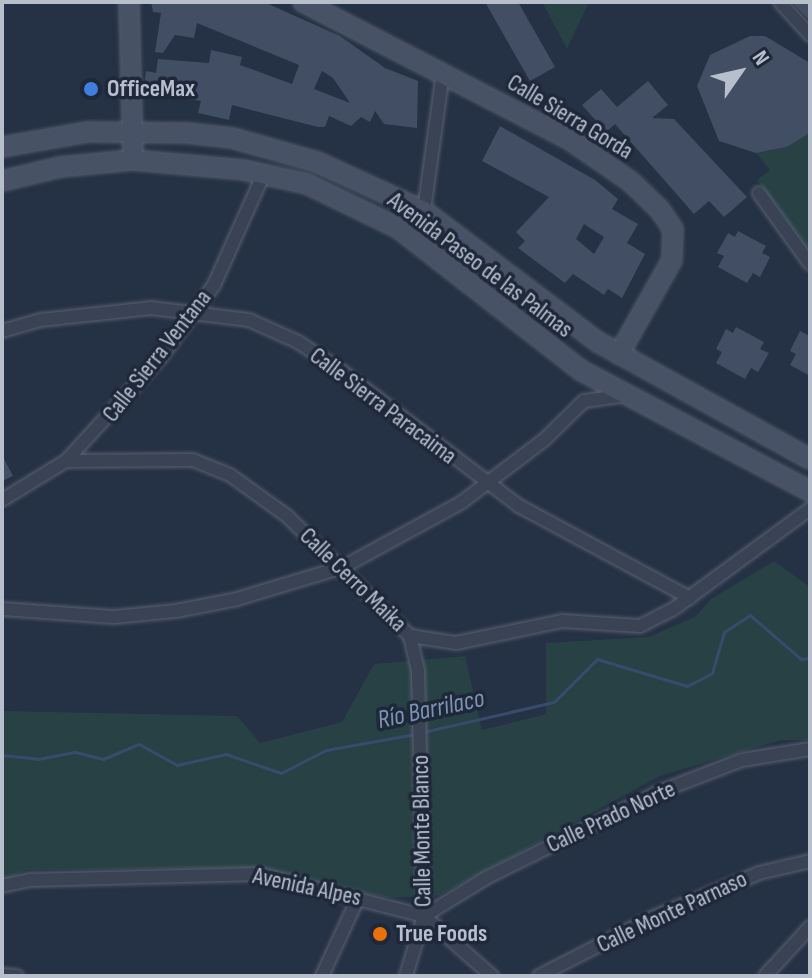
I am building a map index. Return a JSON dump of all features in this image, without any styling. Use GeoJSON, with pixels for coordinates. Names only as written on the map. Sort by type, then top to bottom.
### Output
{"type":"FeatureCollection","features":[{"type":"Feature","properties":{"kind":"main road"},"geometry":{"type":"LineString","coordinates":[[129,2],[133,160]]}},
{"type":"Feature","properties":{"kind":"main road","name":"Calle Sierra Gorda"},"geometry":{"type":"LineString","coordinates":[[303,2],[569,139],[631,182],[669,221],[675,240],[672,260],[619,354]]}},
{"type":"Feature","properties":{"kind":"main road","name":"Avenida Paseo de las Palmas"},"geometry":{"type":"LineString","coordinates":[[2,147],[87,132],[217,136],[275,149],[362,180],[424,211],[598,342],[810,459]]}},
{"type":"Feature","properties":{"kind":"main road","name":"Avenida Paseo de las Palmas"},"geometry":{"type":"LineString","coordinates":[[2,181],[60,167],[133,160],[264,173],[344,198],[398,228],[582,371],[810,491]]}},
{"type":"Feature","properties":{"kind":"main road"},"geometry":{"type":"LineString","coordinates":[[398,228],[424,211]]}},
{"type":"Feature","properties":{"kind":"main road"},"geometry":{"type":"LineString","coordinates":[[582,371],[587,354],[598,342]]}},
{"type":"Feature","properties":{"kind":"main road"},"geometry":{"type":"LineString","coordinates":[[627,395],[640,384],[641,368]]}},
{"type":"Feature","properties":{"kind":"street"},"geometry":{"type":"LineString","coordinates":[[780,2],[810,35]]}},
{"type":"Feature","properties":{"kind":"street"},"geometry":{"type":"LineString","coordinates":[[424,211],[443,73]]}},
{"type":"Feature","properties":{"kind":"street","name":"Calle Sierra Ventana"},"geometry":{"type":"LineString","coordinates":[[2,500],[66,461],[111,415],[196,310],[214,285],[264,173]]}},
{"type":"Feature","properties":{"kind":"street"},"geometry":{"type":"LineString","coordinates":[[759,193],[810,264]]}},
{"type":"Feature","properties":{"kind":"street","name":"Calle Sierra Paracaima"},"geometry":{"type":"LineString","coordinates":[[2,331],[101,310],[196,310],[249,320],[298,342],[486,485],[690,598]]}},
{"type":"Feature","properties":{"kind":"street"},"geometry":{"type":"LineString","coordinates":[[2,609],[114,617],[176,611],[237,599],[343,567],[486,485],[584,401],[627,395]]}},
{"type":"Feature","properties":{"kind":"street","name":"Calle Cerro Maika"},"geometry":{"type":"LineString","coordinates":[[66,461],[193,460],[230,475],[287,516],[343,567],[410,636],[456,643],[562,621],[640,626],[690,598],[810,509]]}},
{"type":"Feature","properties":{"kind":"street","name":"Calle Monte Blanco"},"geometry":{"type":"LineString","coordinates":[[406,976],[424,916],[418,663],[410,636]]}},
{"type":"Feature","properties":{"kind":"street","name":"Calle Prado Norte"},"geometry":{"type":"LineString","coordinates":[[424,916],[488,877],[659,792],[742,760],[810,749]]}},
{"type":"Feature","properties":{"kind":"street","name":"Calle Monte Parnaso"},"geometry":{"type":"LineString","coordinates":[[539,976],[733,884],[794,861],[810,861]]}},
{"type":"Feature","properties":{"kind":"street","name":"Avenida Alpes"},"geometry":{"type":"LineString","coordinates":[[2,886],[30,880],[260,874],[424,916],[492,976]]}},
{"type":"Feature","properties":{"kind":"street"},"geometry":{"type":"LineString","coordinates":[[322,976],[358,898]]}},
{"type":"Feature","properties":{"kind":"street"},"geometry":{"type":"LineString","coordinates":[[765,976],[810,927]]}},
{"type":"Feature","properties":{"kind":"street"},"geometry":{"type":"LineString","coordinates":[[2,975],[17,976]]}},
{"type":"Feature","properties":{"kind":"green space"},"geometry":{"type":"Polygon","coordinates":[[[542,2],[589,2],[567,49],[542,2]]]}},
{"type":"Feature","properties":{"kind":"green space"},"geometry":{"type":"Polygon","coordinates":[[[810,133],[810,251],[757,180],[770,170],[756,153],[787,147],[810,133]]]}},
{"type":"Feature","properties":{"kind":"green space"},"geometry":{"type":"Polygon","coordinates":[[[774,561],[810,587],[810,740],[781,740],[660,776],[440,895],[389,898],[259,869],[27,870],[2,881],[2,711],[237,716],[260,743],[342,722],[374,664],[465,656],[482,730],[546,714],[546,643],[648,637],[695,617],[711,599],[774,561]]]}},
{"type":"Feature","properties":{"kind":"building"},"geometry":{"type":"Polygon","coordinates":[[[151,2],[264,2],[340,36],[385,68],[418,81],[417,128],[384,124],[375,111],[370,122],[361,117],[351,126],[329,116],[325,127],[318,127],[232,105],[229,120],[198,113],[201,101],[143,92],[146,71],[156,73],[158,59],[209,63],[211,50],[242,57],[240,65],[292,84],[299,65],[197,23],[194,38],[175,35],[163,53],[155,52],[161,13],[153,12],[151,2]],[[322,71],[314,89],[350,103],[333,78],[322,71]]]}},
{"type":"Feature","properties":{"kind":"building"},"geometry":{"type":"Polygon","coordinates":[[[485,2],[518,2],[555,67],[530,81],[485,2]]]}},
{"type":"Feature","properties":{"kind":"building"},"geometry":{"type":"Polygon","coordinates":[[[810,2],[810,21],[793,3],[810,2]]]}},
{"type":"Feature","properties":{"kind":"building"},"geometry":{"type":"Polygon","coordinates":[[[750,36],[765,36],[810,63],[810,133],[787,147],[756,153],[719,141],[697,86],[710,55],[750,36]]]}},
{"type":"Feature","properties":{"kind":"building"},"geometry":{"type":"Polygon","coordinates":[[[648,81],[668,105],[652,118],[674,119],[747,197],[724,217],[709,201],[694,214],[615,124],[606,132],[582,105],[601,89],[617,107],[648,81]]]}},
{"type":"Feature","properties":{"kind":"building"},"geometry":{"type":"Polygon","coordinates":[[[500,126],[595,180],[618,199],[612,209],[638,224],[627,243],[645,254],[622,298],[608,289],[604,295],[573,274],[565,283],[518,248],[525,241],[516,232],[549,197],[482,161],[500,126]],[[584,224],[576,239],[594,254],[604,237],[584,224]]]}},
{"type":"Feature","properties":{"kind":"building"},"geometry":{"type":"Polygon","coordinates":[[[738,231],[766,246],[762,253],[770,257],[760,277],[753,273],[747,283],[718,267],[724,256],[717,253],[728,233],[735,237],[738,231]]]}},
{"type":"Feature","properties":{"kind":"building"},"geometry":{"type":"Polygon","coordinates":[[[736,327],[764,342],[760,349],[769,353],[758,372],[751,368],[745,379],[716,363],[722,352],[716,349],[726,329],[733,333],[736,327]]]}},
{"type":"Feature","properties":{"kind":"building"},"geometry":{"type":"Polygon","coordinates":[[[800,331],[810,336],[810,376],[790,365],[796,354],[790,351],[800,331]]]}},
{"type":"Feature","properties":{"kind":"building"},"geometry":{"type":"Polygon","coordinates":[[[2,455],[13,476],[2,481],[2,455]]]}},
{"type":"Feature","properties":{"kind":"waterway","name":"Río Barrilaco"},"geometry":{"type":"LineString","coordinates":[[423,732],[554,702],[597,659],[687,686],[712,673],[724,632],[750,615],[801,659],[810,658]]}},
{"type":"Feature","properties":{"kind":"waterway","name":"Río Barrilaco"},"geometry":{"type":"LineString","coordinates":[[2,755],[38,759],[75,752],[103,759],[139,744],[177,765],[226,754],[281,773],[326,750],[416,734]]}},
{"type":"Feature","properties":{"kind":"place","name":"OfficeMax"},"geometry":{"type":"Point","coordinates":[91,89]}},
{"type":"Feature","properties":{"kind":"place","name":"True Foods"},"geometry":{"type":"Point","coordinates":[380,934]}}]}
